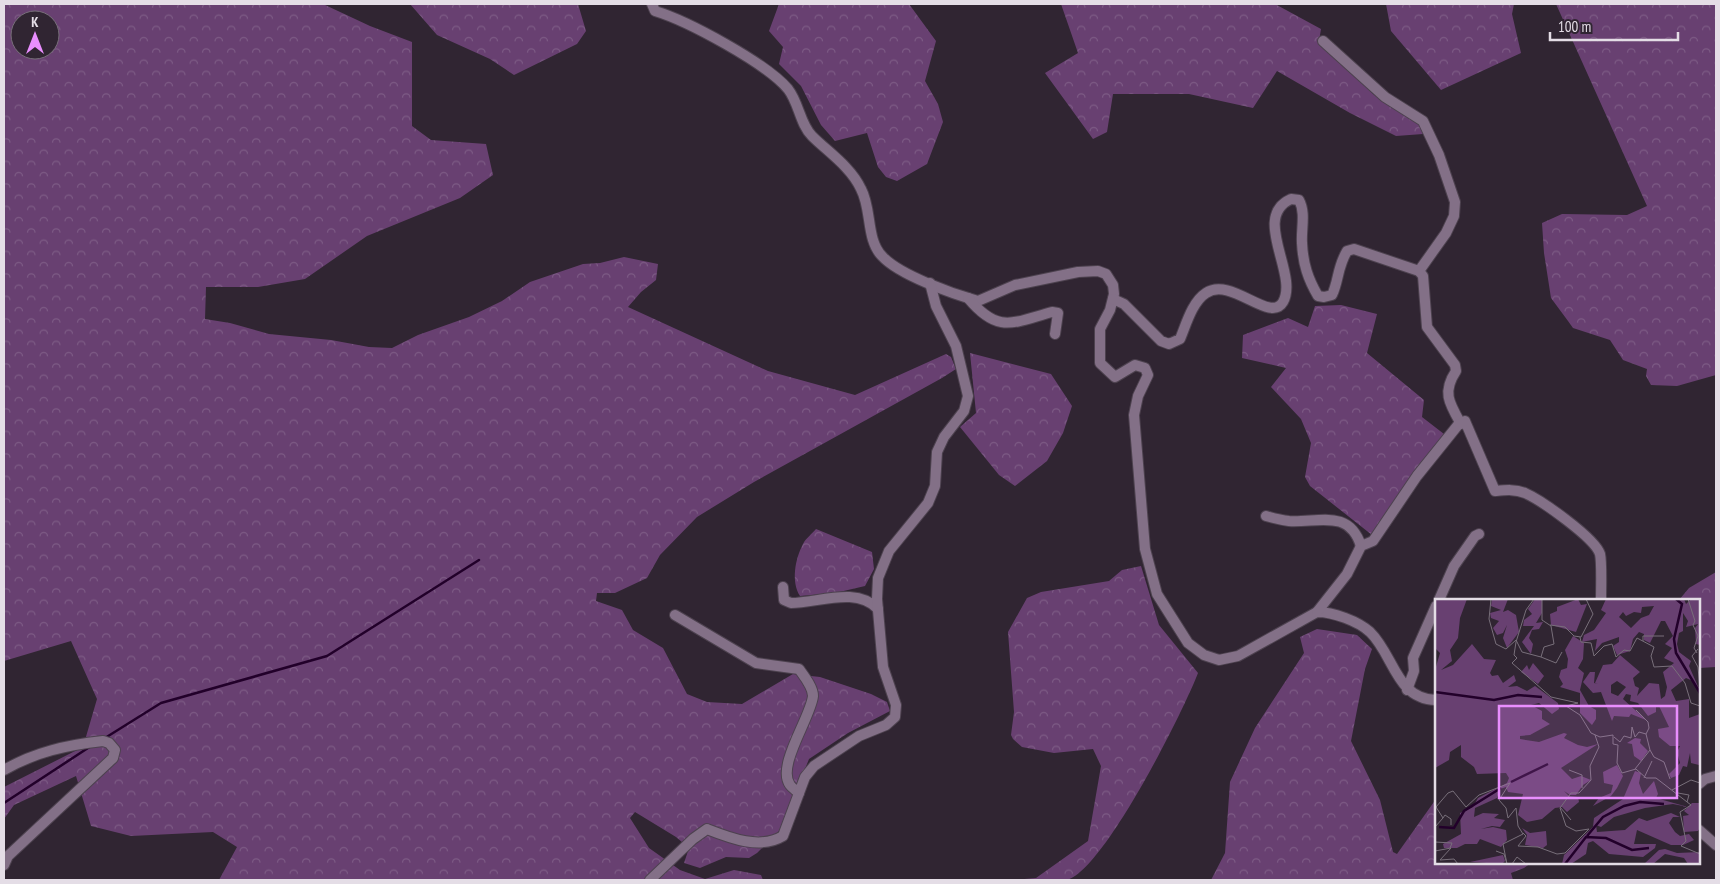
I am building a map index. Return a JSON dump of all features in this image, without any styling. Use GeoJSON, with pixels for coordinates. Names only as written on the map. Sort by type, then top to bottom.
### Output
{"type":"FeatureCollection","features":[{"type":"Feature","properties":{"kind":"street"},"geometry":{"type":"LineString","coordinates":[[652,4],[655,11],[679,18],[770,73],[788,90],[810,134],[830,152],[861,188],[866,202],[874,246],[889,263],[930,283],[978,301],[1015,284],[1078,272],[1098,271],[1106,274],[1113,285],[1112,299],[1100,329],[1100,363],[1115,377],[1135,365],[1145,368],[1148,375],[1138,396],[1134,414],[1145,549],[1157,594],[1188,643],[1204,655],[1219,660],[1238,656],[1317,612],[1347,574],[1361,546],[1373,541],[1418,476],[1465,421],[1495,490],[1512,489],[1527,494],[1577,527],[1594,544],[1600,554],[1601,599]]}},
{"type":"Feature","properties":{"kind":"street"},"geometry":{"type":"LineString","coordinates":[[1323,41],[1385,97],[1423,121],[1440,155],[1456,202],[1454,216],[1446,233],[1419,271]]}},
{"type":"Feature","properties":{"kind":"street"},"geometry":{"type":"LineString","coordinates":[[1112,299],[1124,304],[1161,341],[1169,344],[1176,343],[1180,339],[1194,308],[1206,293],[1221,289],[1237,292],[1268,309],[1276,308],[1282,303],[1286,293],[1286,273],[1276,245],[1275,225],[1281,206],[1291,199],[1299,200],[1302,206],[1302,243],[1307,277],[1318,296],[1324,298],[1332,295],[1339,265],[1347,251],[1354,249],[1419,271],[1423,276],[1427,327],[1455,365],[1456,371],[1448,383],[1448,394],[1451,406],[1461,424]]}},
{"type":"Feature","properties":{"kind":"street"},"geometry":{"type":"LineString","coordinates":[[650,880],[693,839],[707,829],[731,839],[774,841],[783,836],[806,777],[814,766],[859,736],[886,724],[895,717],[896,705],[883,667],[878,609],[878,578],[889,550],[928,503],[935,486],[938,452],[944,438],[964,411],[968,396],[956,346],[936,306],[930,283]]}},
{"type":"Feature","properties":{"kind":"street"},"geometry":{"type":"LineString","coordinates":[[968,298],[987,318],[1007,324],[1052,312],[1058,313],[1055,334]]}},
{"type":"Feature","properties":{"kind":"street"},"geometry":{"type":"LineString","coordinates":[[1266,516],[1288,521],[1317,518],[1336,520],[1358,535],[1361,546]]}},
{"type":"Feature","properties":{"kind":"street"},"geometry":{"type":"LineString","coordinates":[[1439,599],[1454,566],[1475,536],[1479,534]]}},
{"type":"Feature","properties":{"kind":"street"},"geometry":{"type":"LineString","coordinates":[[783,587],[784,600],[791,604],[857,598],[871,602],[878,609]]}},
{"type":"Feature","properties":{"kind":"street"},"geometry":{"type":"LineString","coordinates":[[1407,690],[1414,672],[1413,658],[1435,608]]}},
{"type":"Feature","properties":{"kind":"street"},"geometry":{"type":"LineString","coordinates":[[1317,612],[1325,612],[1347,620],[1370,633],[1407,690],[1429,700],[1435,700]]}},
{"type":"Feature","properties":{"kind":"street"},"geometry":{"type":"LineString","coordinates":[[675,615],[756,662],[799,668],[809,683],[813,696],[791,755],[786,775],[789,784],[799,793]]}},
{"type":"Feature","properties":{"kind":"street"},"geometry":{"type":"LineString","coordinates":[[4,770],[23,759],[64,745],[103,741],[109,743],[116,750],[112,758],[8,856],[4,865]]}},
{"type":"Feature","properties":{"kind":"street"},"geometry":{"type":"LineString","coordinates":[[1700,783],[1705,779],[1716,776]]}},
{"type":"Feature","properties":{"kind":"street"},"geometry":{"type":"LineString","coordinates":[[1700,831],[1715,842]]}},
{"type":"Feature","properties":{"kind":"green space"},"geometry":{"type":"Polygon","coordinates":[[[4,4],[323,4],[370,26],[412,42],[412,126],[431,140],[486,144],[493,175],[460,198],[367,236],[305,279],[258,287],[206,287],[205,319],[230,323],[269,334],[331,340],[369,347],[392,348],[418,335],[469,317],[502,301],[530,282],[583,264],[600,263],[624,257],[658,264],[656,280],[641,292],[628,307],[768,371],[855,395],[946,354],[951,357],[956,369],[754,482],[697,517],[660,555],[647,578],[615,593],[597,593],[596,601],[622,610],[633,630],[663,648],[687,694],[707,702],[742,704],[793,674],[820,677],[871,694],[887,702],[890,711],[848,733],[809,759],[781,829],[757,853],[749,858],[726,857],[700,868],[684,863],[689,848],[676,837],[635,812],[630,818],[649,848],[680,870],[705,879],[734,870],[761,875],[763,880],[219,880],[237,847],[213,832],[131,836],[91,826],[76,776],[14,805],[4,819],[4,787],[83,747],[97,699],[71,641],[4,661],[4,4]]]}},
{"type":"Feature","properties":{"kind":"green space"},"geometry":{"type":"Polygon","coordinates":[[[410,4],[578,4],[586,31],[577,44],[514,75],[490,59],[437,35],[410,4]]]}},
{"type":"Feature","properties":{"kind":"green space"},"geometry":{"type":"Polygon","coordinates":[[[779,4],[909,4],[936,41],[925,81],[938,104],[943,122],[927,164],[897,181],[886,177],[878,167],[867,133],[835,141],[821,125],[801,86],[779,64],[783,47],[769,31],[779,4]]]}},
{"type":"Feature","properties":{"kind":"green space"},"geometry":{"type":"Polygon","coordinates":[[[1061,4],[1275,4],[1321,29],[1319,41],[1373,94],[1420,123],[1423,134],[1396,136],[1350,113],[1277,71],[1253,108],[1189,94],[1113,94],[1107,132],[1093,139],[1045,73],[1078,53],[1061,4]]]}},
{"type":"Feature","properties":{"kind":"green space"},"geometry":{"type":"Polygon","coordinates":[[[1386,4],[1514,4],[1512,14],[1521,53],[1441,90],[1391,31],[1386,4]]]}},
{"type":"Feature","properties":{"kind":"green space"},"geometry":{"type":"Polygon","coordinates":[[[1556,4],[1716,4],[1716,375],[1677,386],[1651,385],[1646,376],[1647,369],[1623,360],[1610,340],[1573,328],[1551,298],[1544,253],[1542,223],[1562,214],[1627,215],[1647,206],[1556,4]]]}},
{"type":"Feature","properties":{"kind":"green space"},"geometry":{"type":"Polygon","coordinates":[[[1341,305],[1377,314],[1367,353],[1424,400],[1422,417],[1444,434],[1415,470],[1372,535],[1310,486],[1305,477],[1311,443],[1301,419],[1271,387],[1286,368],[1242,358],[1243,335],[1288,318],[1308,327],[1315,306],[1341,305]]]}},
{"type":"Feature","properties":{"kind":"green space"},"geometry":{"type":"Polygon","coordinates":[[[970,353],[1051,374],[1072,406],[1063,433],[1047,461],[1015,486],[999,475],[960,427],[976,413],[970,353]]]}},
{"type":"Feature","properties":{"kind":"green space"},"geometry":{"type":"Polygon","coordinates":[[[816,529],[872,552],[874,569],[865,586],[835,593],[800,596],[795,577],[796,563],[803,544],[816,529]]]}},
{"type":"Feature","properties":{"kind":"green space"},"geometry":{"type":"Polygon","coordinates":[[[1141,566],[1159,625],[1198,673],[1190,693],[1141,787],[1101,849],[1083,870],[1067,880],[1061,881],[1013,880],[1036,878],[1088,841],[1101,766],[1093,749],[1054,753],[1022,747],[1013,739],[1011,735],[1014,712],[1008,632],[1027,598],[1041,592],[1109,581],[1122,570],[1141,566]]]}},
{"type":"Feature","properties":{"kind":"green space"},"geometry":{"type":"Polygon","coordinates":[[[1716,572],[1716,667],[1700,668],[1700,599],[1680,599],[1689,588],[1716,572]]]}},
{"type":"Feature","properties":{"kind":"green space"},"geometry":{"type":"Polygon","coordinates":[[[1317,629],[1357,635],[1372,649],[1365,669],[1351,741],[1380,800],[1393,852],[1397,854],[1435,800],[1435,864],[1530,864],[1511,873],[1513,880],[1211,880],[1225,853],[1230,782],[1255,728],[1304,653],[1300,637],[1317,629]]]}},
{"type":"Feature","properties":{"kind":"waterway"},"geometry":{"type":"LineString","coordinates":[[105,738],[161,703],[327,656],[479,560]]}},
{"type":"Feature","properties":{"kind":"waterway"},"geometry":{"type":"LineString","coordinates":[[4,803],[91,746]]}}]}
